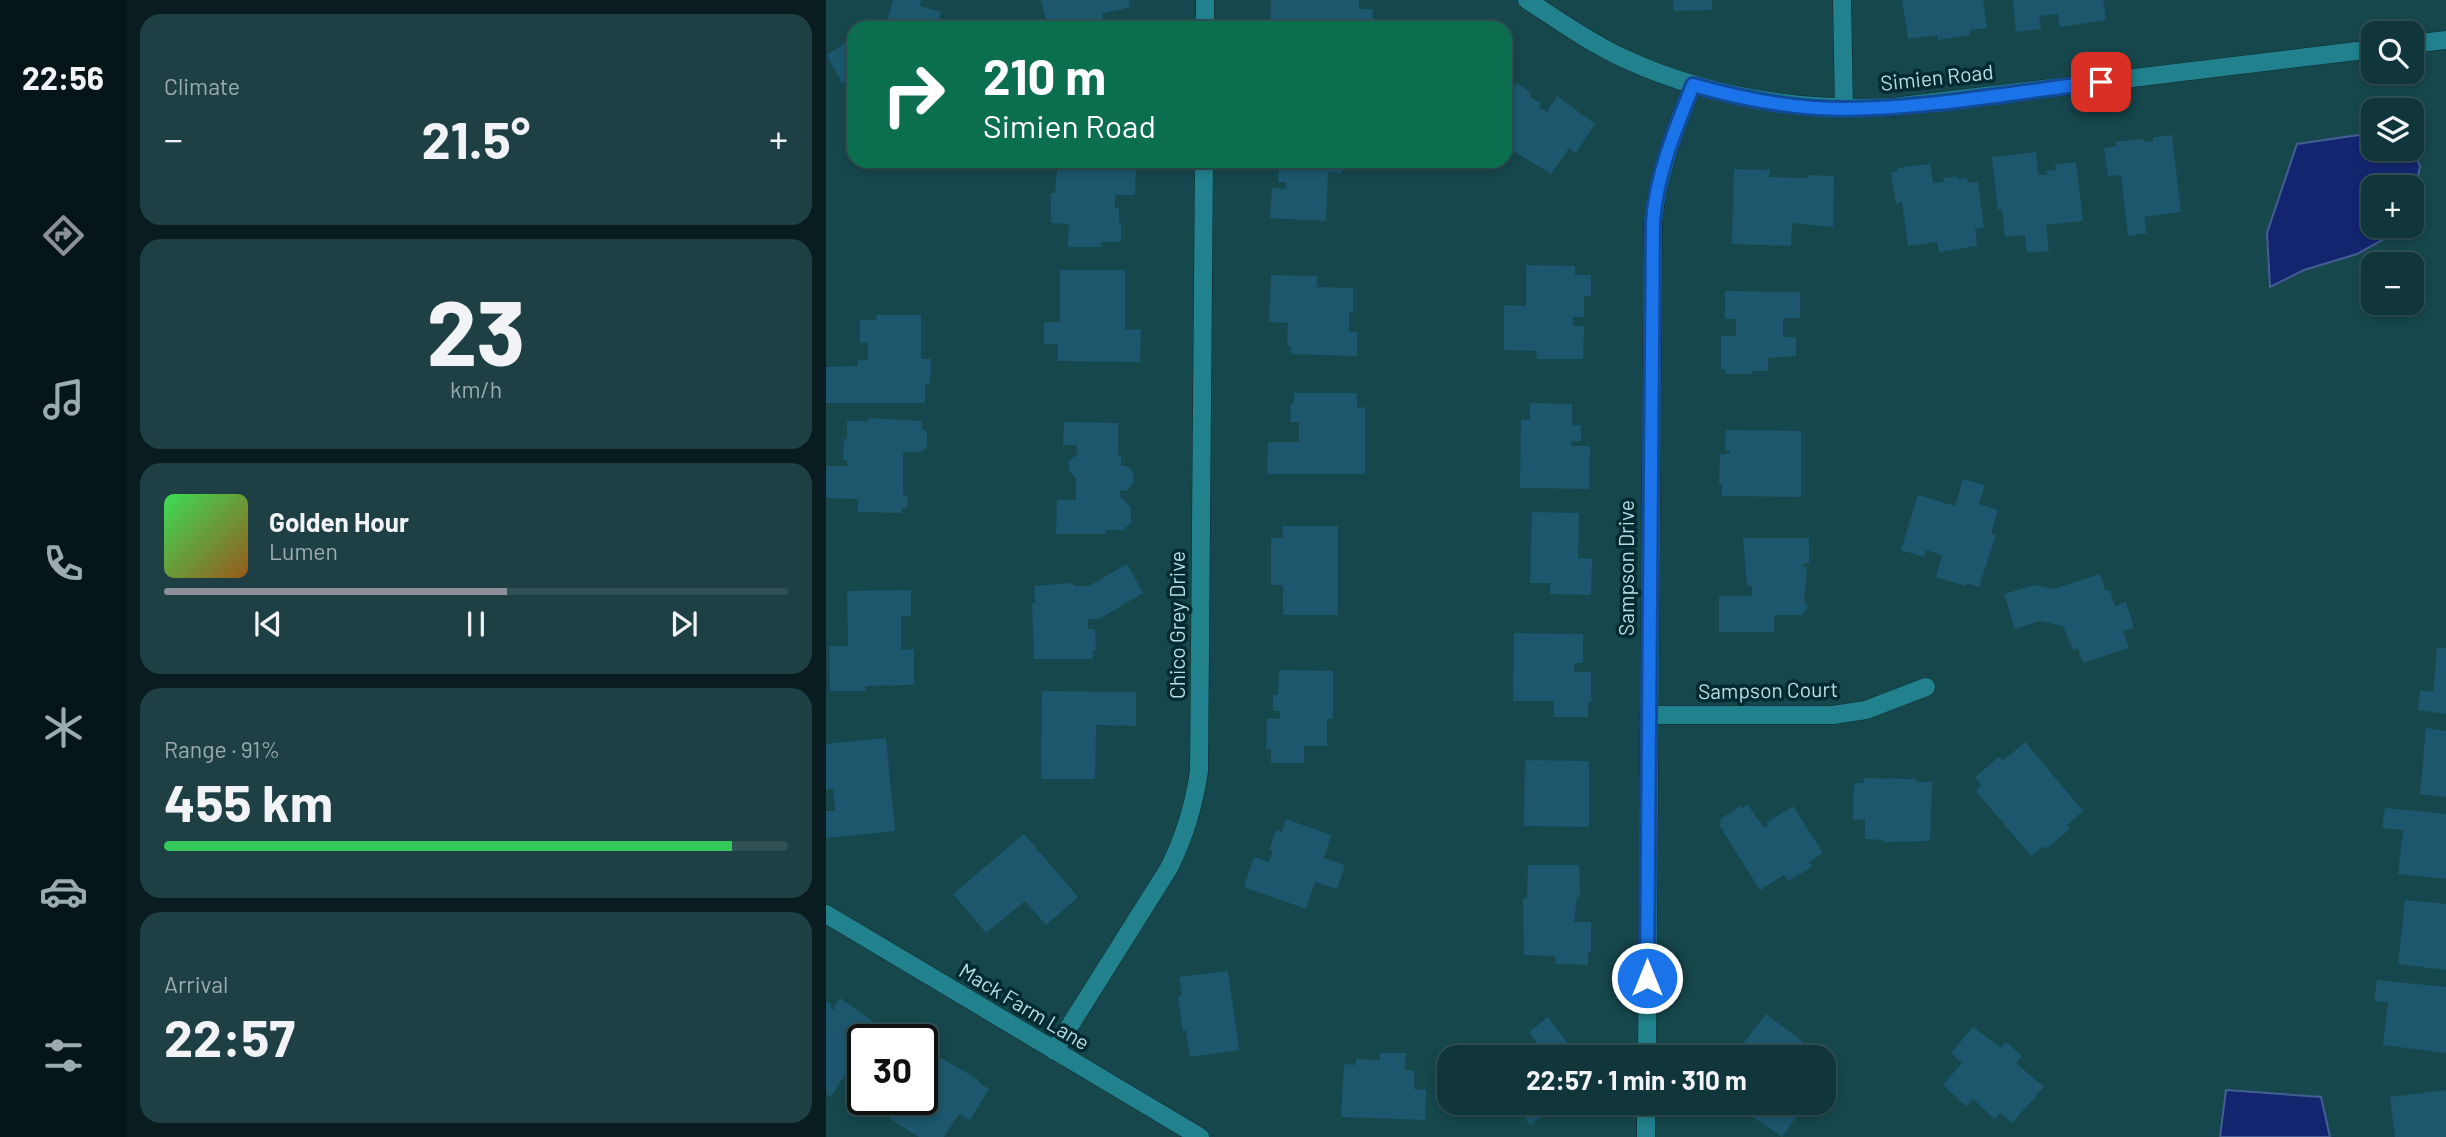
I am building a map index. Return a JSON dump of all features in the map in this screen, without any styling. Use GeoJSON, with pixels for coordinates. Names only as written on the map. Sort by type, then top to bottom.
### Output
{"type":"FeatureCollection","features":[{"type":"Feature","properties":{"kind":"street"},"geometry":{"type":"LineString","coordinates":[[1205,0],[1205,21]]}},
{"type":"Feature","properties":{"kind":"street","name":"Simien Road"},"geometry":{"type":"LineString","coordinates":[[1527,0],[1622,57],[1693,85],[1768,102],[1844,109],[1893,107],[2361,50]]}},
{"type":"Feature","properties":{"kind":"street"},"geometry":{"type":"LineString","coordinates":[[1842,0],[1844,109]]}},
{"type":"Feature","properties":{"kind":"street"},"geometry":{"type":"LineString","coordinates":[[2424,43],[2446,40]]}},
{"type":"Feature","properties":{"kind":"street","name":"Sampson Drive"},"geometry":{"type":"LineString","coordinates":[[1647,1045],[1653,221],[1655,193],[1662,163],[1693,85]]}},
{"type":"Feature","properties":{"kind":"street","name":"Chico Grey Drive"},"geometry":{"type":"LineString","coordinates":[[1054,1051],[1169,868],[1185,836],[1194,804],[1199,771],[1204,168]]}},
{"type":"Feature","properties":{"kind":"street","name":"Sampson Court"},"geometry":{"type":"LineString","coordinates":[[1649,715],[1833,715],[1867,710],[1926,687]]}},
{"type":"Feature","properties":{"kind":"street","name":"Mack Farm Lane"},"geometry":{"type":"LineString","coordinates":[[826,915],[1200,1137]]}},
{"type":"Feature","properties":{"kind":"street"},"geometry":{"type":"LineString","coordinates":[[1646,1115],[1646,1137]]}},
{"type":"Feature","properties":{"kind":"shaded area"},"geometry":{"type":"Polygon","coordinates":[[[2361,135],[2361,161],[2418,161],[2420,166],[2418,175],[2361,175],[2361,238],[2386,238],[2357,254],[2304,270],[2270,287],[2267,233],[2297,144],[2361,135]]]}},
{"type":"Feature","properties":{"kind":"shaded area"},"geometry":{"type":"Polygon","coordinates":[[[2226,1090],[2321,1097],[2330,1137],[2220,1137],[2226,1090]]]}},
{"type":"Feature","properties":{"kind":"building"},"geometry":{"type":"Polygon","coordinates":[[[893,0],[921,0],[920,6],[941,12],[939,21],[888,21],[893,0]]]}},
{"type":"Feature","properties":{"kind":"building"},"geometry":{"type":"Polygon","coordinates":[[[1041,0],[1128,0],[1130,7],[1102,14],[1103,21],[1046,21],[1041,0]]]}},
{"type":"Feature","properties":{"kind":"building"},"geometry":{"type":"Polygon","coordinates":[[[1271,0],[1359,0],[1359,9],[1373,9],[1373,21],[1270,21],[1271,0]]]}},
{"type":"Feature","properties":{"kind":"building"},"geometry":{"type":"Polygon","coordinates":[[[1673,0],[1712,0],[1712,10],[1674,11],[1673,0]]]}},
{"type":"Feature","properties":{"kind":"building"},"geometry":{"type":"Polygon","coordinates":[[[1902,0],[1983,0],[1987,28],[1970,30],[1970,35],[1938,40],[1937,35],[1908,39],[1902,0]]]}},
{"type":"Feature","properties":{"kind":"building"},"geometry":{"type":"Polygon","coordinates":[[[2013,0],[2103,0],[2106,20],[2060,27],[2058,14],[2039,16],[2041,29],[2016,32],[2013,0]]]}},
{"type":"Feature","properties":{"kind":"building"},"geometry":{"type":"Polygon","coordinates":[[[847,42],[847,80],[842,83],[827,55],[847,42]]]}},
{"type":"Feature","properties":{"kind":"building"},"geometry":{"type":"Polygon","coordinates":[[[1512,83],[1516,86],[1517,83],[1531,93],[1529,96],[1547,112],[1557,96],[1595,124],[1576,153],[1569,148],[1551,174],[1512,150],[1512,83]]]}},
{"type":"Feature","properties":{"kind":"building"},"geometry":{"type":"Polygon","coordinates":[[[2172,135],[2181,212],[2144,217],[2147,233],[2128,236],[2121,175],[2108,176],[2104,148],[2117,146],[2116,142],[2144,139],[2145,142],[2153,141],[2153,137],[2172,135]]]}},
{"type":"Feature","properties":{"kind":"building"},"geometry":{"type":"Polygon","coordinates":[[[2036,152],[2038,175],[2047,175],[2046,171],[2056,170],[2055,164],[2076,162],[2083,221],[2046,225],[2049,251],[2027,253],[2025,235],[2005,237],[2002,209],[1998,210],[1992,157],[2036,152]]]}},
{"type":"Feature","properties":{"kind":"building"},"geometry":{"type":"Polygon","coordinates":[[[1930,164],[1933,183],[1944,182],[1943,178],[1957,176],[1957,179],[1967,178],[1968,183],[1978,182],[1984,228],[1975,229],[1977,246],[1939,252],[1937,242],[1908,246],[1902,202],[1896,204],[1891,172],[1898,171],[1897,168],[1930,164]]]}},
{"type":"Feature","properties":{"kind":"building"},"geometry":{"type":"Polygon","coordinates":[[[1057,168],[1136,168],[1135,195],[1115,195],[1115,208],[1119,208],[1121,222],[1121,242],[1101,242],[1102,247],[1068,247],[1069,224],[1051,223],[1051,193],[1055,193],[1057,168]]]}},
{"type":"Feature","properties":{"kind":"building"},"geometry":{"type":"Polygon","coordinates":[[[1279,168],[1342,168],[1342,173],[1328,172],[1326,221],[1270,218],[1272,188],[1286,189],[1286,182],[1278,182],[1279,168]]]}},
{"type":"Feature","properties":{"kind":"building"},"geometry":{"type":"Polygon","coordinates":[[[1734,169],[1770,170],[1769,177],[1834,176],[1833,227],[1792,223],[1791,246],[1732,244],[1734,169]]]}},
{"type":"Feature","properties":{"kind":"building"},"geometry":{"type":"Polygon","coordinates":[[[1526,265],[1575,266],[1575,275],[1591,275],[1591,296],[1584,296],[1584,317],[1573,317],[1573,326],[1584,326],[1583,359],[1536,359],[1537,351],[1504,350],[1504,305],[1526,306],[1526,265]]]}},
{"type":"Feature","properties":{"kind":"building"},"geometry":{"type":"Polygon","coordinates":[[[1060,270],[1125,270],[1125,330],[1141,329],[1140,362],[1058,361],[1058,344],[1044,344],[1044,322],[1060,322],[1060,270]]]}},
{"type":"Feature","properties":{"kind":"building"},"geometry":{"type":"Polygon","coordinates":[[[1271,275],[1317,276],[1317,287],[1353,288],[1353,312],[1349,312],[1349,332],[1357,332],[1357,356],[1291,354],[1291,346],[1287,346],[1288,323],[1269,322],[1271,275]]]}},
{"type":"Feature","properties":{"kind":"building"},"geometry":{"type":"Polygon","coordinates":[[[1725,291],[1800,292],[1800,318],[1783,318],[1783,337],[1796,337],[1796,356],[1768,358],[1768,371],[1726,374],[1726,370],[1721,369],[1721,336],[1736,336],[1736,319],[1725,319],[1725,291]]]}},
{"type":"Feature","properties":{"kind":"building"},"geometry":{"type":"Polygon","coordinates":[[[876,315],[921,315],[921,359],[931,359],[930,384],[925,383],[925,403],[826,403],[826,367],[858,366],[858,360],[868,360],[868,343],[860,343],[860,320],[877,320],[876,315]]]}},
{"type":"Feature","properties":{"kind":"building"},"geometry":{"type":"Polygon","coordinates":[[[1294,393],[1357,393],[1357,408],[1365,407],[1365,474],[1267,474],[1268,442],[1299,442],[1299,422],[1290,422],[1294,393]]]}},
{"type":"Feature","properties":{"kind":"building"},"geometry":{"type":"Polygon","coordinates":[[[1530,403],[1572,404],[1572,425],[1581,425],[1581,441],[1571,441],[1572,446],[1590,446],[1589,489],[1520,488],[1521,420],[1530,420],[1530,403]]]}},
{"type":"Feature","properties":{"kind":"building"},"geometry":{"type":"Polygon","coordinates":[[[868,418],[922,421],[922,429],[927,432],[927,447],[921,452],[903,452],[903,494],[908,497],[907,508],[902,508],[902,513],[858,512],[858,499],[826,498],[826,466],[847,466],[847,460],[843,460],[847,421],[868,421],[868,418]]]}},
{"type":"Feature","properties":{"kind":"building"},"geometry":{"type":"Polygon","coordinates":[[[1064,422],[1118,423],[1118,455],[1121,455],[1121,466],[1127,466],[1133,473],[1133,483],[1127,491],[1120,491],[1121,499],[1131,508],[1131,523],[1123,530],[1105,530],[1105,534],[1056,534],[1057,500],[1076,500],[1076,478],[1069,471],[1069,461],[1077,454],[1077,445],[1063,445],[1064,422]]]}},
{"type":"Feature","properties":{"kind":"building"},"geometry":{"type":"Polygon","coordinates":[[[1726,430],[1801,431],[1801,497],[1722,496],[1722,484],[1719,484],[1720,454],[1730,454],[1730,451],[1725,451],[1726,430]]]}},
{"type":"Feature","properties":{"kind":"building"},"geometry":{"type":"Polygon","coordinates":[[[1963,479],[1985,485],[1979,504],[1998,510],[1991,533],[1996,535],[1979,587],[1966,583],[1965,586],[1936,577],[1942,555],[1926,550],[1924,557],[1901,550],[1918,495],[1955,506],[1963,479]]]}},
{"type":"Feature","properties":{"kind":"building"},"geometry":{"type":"Polygon","coordinates":[[[1532,512],[1579,513],[1578,558],[1592,559],[1591,595],[1550,594],[1550,583],[1530,583],[1532,512]]]}},
{"type":"Feature","properties":{"kind":"building"},"geometry":{"type":"Polygon","coordinates":[[[1282,526],[1338,526],[1338,615],[1283,615],[1283,585],[1271,585],[1271,538],[1283,538],[1282,526]]]}},
{"type":"Feature","properties":{"kind":"building"},"geometry":{"type":"Polygon","coordinates":[[[1743,538],[1809,538],[1809,563],[1804,563],[1804,567],[1807,567],[1804,601],[1807,603],[1807,610],[1803,615],[1774,615],[1774,632],[1719,632],[1719,596],[1752,596],[1752,586],[1747,586],[1743,538]]]}},
{"type":"Feature","properties":{"kind":"building"},"geometry":{"type":"Polygon","coordinates":[[[1127,564],[1143,593],[1099,619],[1088,619],[1088,629],[1095,629],[1096,650],[1093,650],[1093,659],[1034,659],[1034,586],[1073,583],[1074,586],[1089,586],[1127,564]]]}},
{"type":"Feature","properties":{"kind":"building"},"geometry":{"type":"Polygon","coordinates":[[[2100,574],[2105,591],[2110,590],[2115,606],[2126,602],[2134,628],[2123,631],[2129,648],[2083,663],[2078,648],[2073,650],[2063,626],[2040,621],[2015,629],[2004,594],[2035,585],[2054,589],[2100,574]]]}},
{"type":"Feature","properties":{"kind":"building"},"geometry":{"type":"Polygon","coordinates":[[[911,590],[911,616],[901,616],[901,650],[914,649],[914,685],[865,686],[866,691],[830,691],[829,646],[848,646],[847,591],[911,590]]]}},
{"type":"Feature","properties":{"kind":"building"},"geometry":{"type":"Polygon","coordinates":[[[1514,633],[1583,634],[1583,663],[1574,663],[1574,672],[1591,672],[1588,717],[1554,717],[1554,701],[1513,701],[1514,633]]]}},
{"type":"Feature","properties":{"kind":"building"},"geometry":{"type":"Polygon","coordinates":[[[2437,647],[2446,648],[2446,714],[2418,710],[2420,690],[2433,692],[2437,647]]]}},
{"type":"Feature","properties":{"kind":"building"},"geometry":{"type":"Polygon","coordinates":[[[1279,670],[1333,671],[1333,719],[1327,719],[1327,746],[1304,746],[1304,763],[1271,763],[1271,749],[1266,749],[1267,718],[1280,719],[1280,711],[1273,711],[1273,695],[1278,695],[1279,670]]]}},
{"type":"Feature","properties":{"kind":"building"},"geometry":{"type":"Polygon","coordinates":[[[1042,691],[1136,692],[1136,726],[1096,725],[1095,779],[1041,779],[1042,691]]]}},
{"type":"Feature","properties":{"kind":"building"},"geometry":{"type":"Polygon","coordinates":[[[2426,728],[2446,731],[2446,797],[2420,794],[2426,728]]]}},
{"type":"Feature","properties":{"kind":"building"},"geometry":{"type":"Polygon","coordinates":[[[886,738],[895,831],[826,838],[826,811],[835,811],[833,789],[826,790],[826,744],[886,738]]]}},
{"type":"Feature","properties":{"kind":"building"},"geometry":{"type":"Polygon","coordinates":[[[2025,742],[2083,811],[2067,825],[2070,829],[2046,849],[2043,846],[2031,856],[1976,791],[1981,786],[1975,777],[1999,757],[2003,761],[2025,742]]]}},
{"type":"Feature","properties":{"kind":"building"},"geometry":{"type":"Polygon","coordinates":[[[1525,760],[1589,761],[1589,827],[1524,826],[1525,760]]]}},
{"type":"Feature","properties":{"kind":"building"},"geometry":{"type":"Polygon","coordinates":[[[1864,778],[1932,782],[1930,841],[1883,842],[1884,840],[1865,839],[1865,820],[1853,819],[1854,783],[1864,783],[1864,778]]]}},
{"type":"Feature","properties":{"kind":"building"},"geometry":{"type":"Polygon","coordinates":[[[1748,805],[1764,828],[1768,825],[1766,823],[1793,806],[1823,853],[1809,862],[1812,867],[1788,881],[1784,875],[1760,890],[1718,823],[1741,806],[1743,808],[1748,805]]]}},
{"type":"Feature","properties":{"kind":"building"},"geometry":{"type":"Polygon","coordinates":[[[2385,808],[2446,814],[2446,879],[2398,874],[2403,830],[2382,828],[2385,808]]]}},
{"type":"Feature","properties":{"kind":"building"},"geometry":{"type":"Polygon","coordinates":[[[1286,819],[1331,835],[1324,858],[1345,865],[1337,889],[1315,882],[1306,909],[1244,887],[1254,857],[1269,862],[1273,851],[1269,850],[1276,830],[1282,832],[1286,819]]]}},
{"type":"Feature","properties":{"kind":"building"},"geometry":{"type":"Polygon","coordinates":[[[1024,834],[1078,897],[1046,925],[1025,901],[986,933],[953,894],[1024,834]]]}},
{"type":"Feature","properties":{"kind":"building"},"geometry":{"type":"Polygon","coordinates":[[[1528,865],[1579,865],[1580,897],[1577,897],[1574,922],[1591,922],[1588,965],[1556,964],[1555,956],[1524,955],[1523,898],[1527,898],[1528,865]]]}},
{"type":"Feature","properties":{"kind":"building"},"geometry":{"type":"Polygon","coordinates":[[[2405,900],[2446,904],[2446,970],[2398,964],[2405,900]]]}},
{"type":"Feature","properties":{"kind":"building"},"geometry":{"type":"Polygon","coordinates":[[[1228,971],[1239,1050],[1190,1057],[1178,996],[1182,995],[1179,977],[1228,971]]]}},
{"type":"Feature","properties":{"kind":"building"},"geometry":{"type":"Polygon","coordinates":[[[2377,980],[2446,987],[2446,1053],[2383,1045],[2388,1002],[2374,1001],[2377,980]]]}},
{"type":"Feature","properties":{"kind":"building"},"geometry":{"type":"Polygon","coordinates":[[[840,998],[876,1024],[847,1024],[847,1071],[831,1097],[826,1094],[826,1001],[832,1005],[830,1008],[833,1010],[840,998]]]}},
{"type":"Feature","properties":{"kind":"building"},"geometry":{"type":"Polygon","coordinates":[[[1766,1014],[1807,1045],[1742,1045],[1766,1014]]]}},
{"type":"Feature","properties":{"kind":"building"},"geometry":{"type":"Polygon","coordinates":[[[1548,1017],[1569,1045],[1534,1045],[1537,1043],[1529,1032],[1548,1017]]]}},
{"type":"Feature","properties":{"kind":"building"},"geometry":{"type":"Polygon","coordinates":[[[1973,1027],[2001,1048],[2006,1042],[2022,1056],[2016,1063],[2044,1087],[2012,1123],[2000,1113],[1995,1119],[1973,1099],[1966,1106],[1943,1085],[1962,1063],[1951,1053],[1973,1027]]]}},
{"type":"Feature","properties":{"kind":"building"},"geometry":{"type":"Polygon","coordinates":[[[1380,1053],[1406,1053],[1405,1070],[1414,1071],[1414,1089],[1426,1090],[1425,1120],[1341,1117],[1344,1064],[1356,1065],[1356,1059],[1380,1060],[1380,1053]]]}},
{"type":"Feature","properties":{"kind":"building"},"geometry":{"type":"Polygon","coordinates":[[[938,1056],[979,1080],[978,1082],[989,1089],[970,1120],[959,1114],[944,1137],[919,1137],[890,1119],[893,1115],[938,1115],[938,1056]]]}},
{"type":"Feature","properties":{"kind":"building"},"geometry":{"type":"Polygon","coordinates":[[[2446,1090],[2446,1137],[2395,1137],[2390,1097],[2446,1090]]]}},
{"type":"Feature","properties":{"kind":"building"},"geometry":{"type":"Polygon","coordinates":[[[1523,1115],[1543,1115],[1530,1125],[1523,1115]]]}},
{"type":"Feature","properties":{"kind":"building"},"geometry":{"type":"Polygon","coordinates":[[[1754,1115],[1798,1115],[1782,1137],[1753,1117],[1754,1115]]]}},
{"type":"Feature","properties":{"kind":"route"},"geometry":{"type":"LineString","coordinates":[[1647,978],[1653,221],[1655,193],[1662,163],[1693,85],[1768,102],[1844,109],[1893,107],[2101,82]]}}]}
